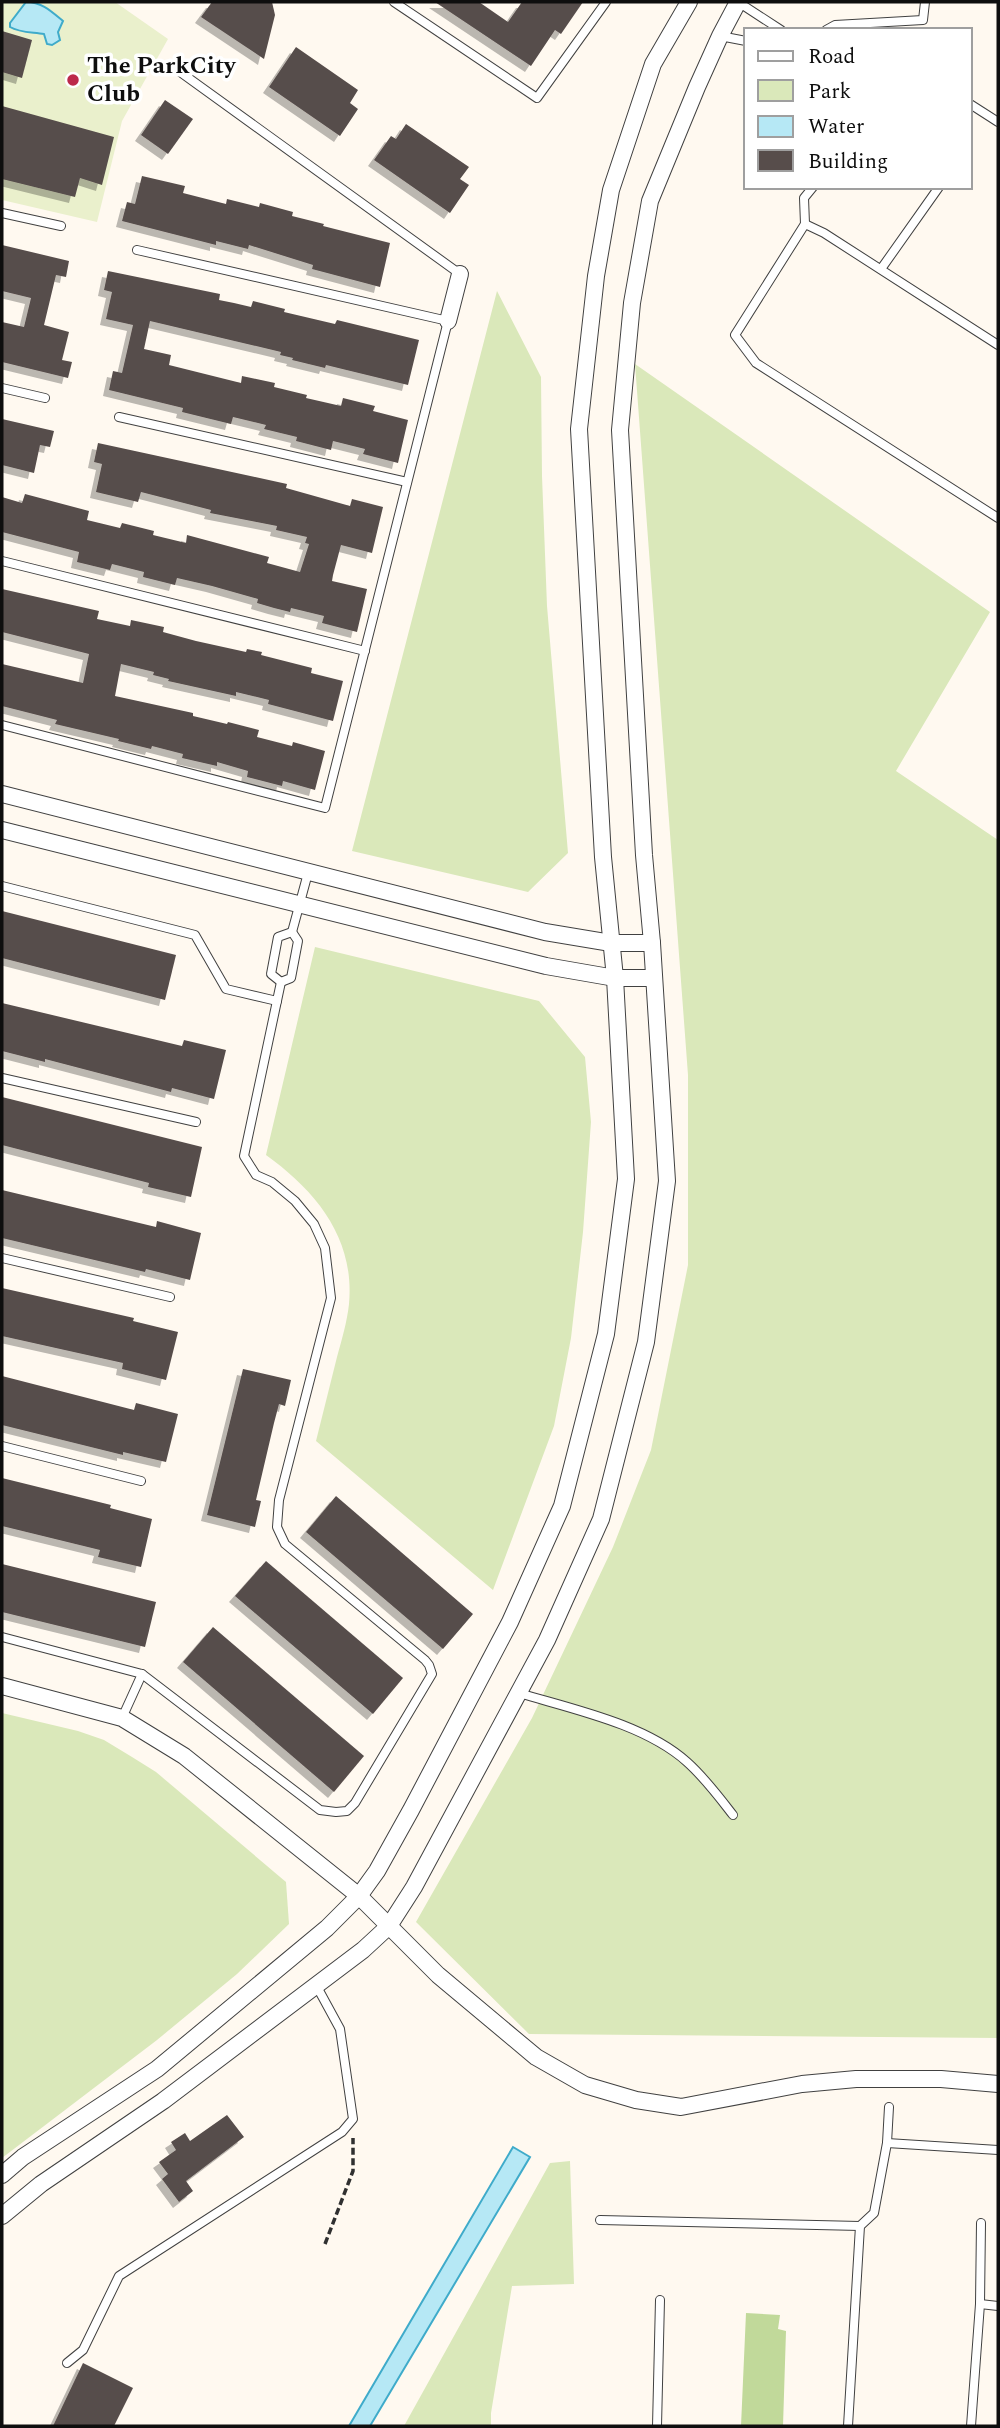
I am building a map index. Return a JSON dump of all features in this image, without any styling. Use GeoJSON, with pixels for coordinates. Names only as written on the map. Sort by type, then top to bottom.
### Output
{"type":"FeatureCollection","features":[{"type":"Feature","properties":{"kind":"street"},"geometry":{"type":"LineString","coordinates":[[2,2175],[23,2157],[157,2069],[327,1928],[359,1896],[377,1871],[411,1810],[510,1622],[562,1506],[606,1334],[626,1179],[614,978],[602,843],[579,429],[584,366],[611,190],[653,64],[689,2]]}},
{"type":"Feature","properties":{"kind":"street"},"geometry":{"type":"LineString","coordinates":[[2,2216],[41,2184],[163,2101],[363,1950],[389,1926],[446,1832],[547,1640],[601,1519],[646,1342],[667,1181],[644,855],[620,430],[632,303],[650,201],[720,36],[738,2]]}},
{"type":"Feature","properties":{"kind":"street"},"geometry":{"type":"LineString","coordinates":[[448,321],[460,274]]}},
{"type":"Feature","properties":{"kind":"street"},"geometry":{"type":"LineString","coordinates":[[2,794],[545,932],[611,943],[652,943]]}},
{"type":"Feature","properties":{"kind":"street"},"geometry":{"type":"LineString","coordinates":[[2,830],[546,966],[614,978],[654,978]]}},
{"type":"Feature","properties":{"kind":"street"},"geometry":{"type":"LineString","coordinates":[[2,1686],[122,1718],[184,1756],[359,1896],[438,1975],[536,2057],[585,2085],[636,2101],[681,2107],[802,2084],[856,2078],[941,2079],[998,2084]]}},
{"type":"Feature","properties":{"kind":"lane"},"geometry":{"type":"LineString","coordinates":[[394,2],[537,98],[606,2]]}},
{"type":"Feature","properties":{"kind":"lane"},"geometry":{"type":"LineString","coordinates":[[738,2],[778,28]]}},
{"type":"Feature","properties":{"kind":"lane"},"geometry":{"type":"LineString","coordinates":[[830,28],[835,25],[923,20],[925,2]]}},
{"type":"Feature","properties":{"kind":"lane"},"geometry":{"type":"LineString","coordinates":[[720,36],[744,41]]}},
{"type":"Feature","properties":{"kind":"lane"},"geometry":{"type":"LineString","coordinates":[[176,69],[460,274]]}},
{"type":"Feature","properties":{"kind":"lane"},"geometry":{"type":"LineString","coordinates":[[972,105],[998,122]]}},
{"type":"Feature","properties":{"kind":"lane"},"geometry":{"type":"LineString","coordinates":[[811,189],[804,198],[805,223],[735,335],[756,363],[998,518]]}},
{"type":"Feature","properties":{"kind":"lane"},"geometry":{"type":"LineString","coordinates":[[881,269],[938,189]]}},
{"type":"Feature","properties":{"kind":"lane"},"geometry":{"type":"LineString","coordinates":[[2,213],[61,226]]}},
{"type":"Feature","properties":{"kind":"lane"},"geometry":{"type":"LineString","coordinates":[[805,223],[998,345]]}},
{"type":"Feature","properties":{"kind":"lane"},"geometry":{"type":"LineString","coordinates":[[2,725],[325,808],[448,321],[138,250]]}},
{"type":"Feature","properties":{"kind":"lane"},"geometry":{"type":"LineString","coordinates":[[2,388],[45,398]]}},
{"type":"Feature","properties":{"kind":"lane"},"geometry":{"type":"LineString","coordinates":[[118,417],[407,482]]}},
{"type":"Feature","properties":{"kind":"lane"},"geometry":{"type":"LineString","coordinates":[[2,561],[365,651]]}},
{"type":"Feature","properties":{"kind":"lane"},"geometry":{"type":"LineString","coordinates":[[292,932],[308,873]]}},
{"type":"Feature","properties":{"kind":"lane"},"geometry":{"type":"LineString","coordinates":[[2,886],[195,934],[226,989],[277,1001]]}},
{"type":"Feature","properties":{"kind":"lane"},"geometry":{"type":"LineString","coordinates":[[281,982],[271,974],[278,937],[292,932]]}},
{"type":"Feature","properties":{"kind":"lane"},"geometry":{"type":"LineString","coordinates":[[281,982],[291,978],[298,940],[292,932]]}},
{"type":"Feature","properties":{"kind":"lane"},"geometry":{"type":"LineString","coordinates":[[2,1637],[142,1674],[320,1810],[336,1812],[347,1811],[355,1803],[432,1674],[425,1660],[285,1544],[276,1527],[279,1500],[331,1298],[325,1248],[314,1224],[295,1201],[272,1182],[256,1175],[244,1156],[281,982]]}},
{"type":"Feature","properties":{"kind":"lane"},"geometry":{"type":"LineString","coordinates":[[2,1078],[196,1122]]}},
{"type":"Feature","properties":{"kind":"lane"},"geometry":{"type":"LineString","coordinates":[[2,1258],[170,1297]]}},
{"type":"Feature","properties":{"kind":"lane"},"geometry":{"type":"LineString","coordinates":[[2,1446],[141,1481]]}},
{"type":"Feature","properties":{"kind":"lane"},"geometry":{"type":"LineString","coordinates":[[122,1718],[142,1674]]}},
{"type":"Feature","properties":{"kind":"lane"},"geometry":{"type":"LineString","coordinates":[[519,1693],[616,1723],[654,1740],[686,1761],[733,1815]]}},
{"type":"Feature","properties":{"kind":"lane"},"geometry":{"type":"LineString","coordinates":[[67,2363],[83,2350],[119,2276],[342,2132],[353,2119],[340,2028],[316,1985]]}},
{"type":"Feature","properties":{"kind":"lane"},"geometry":{"type":"LineString","coordinates":[[848,2426],[860,2226],[874,2213],[887,2143],[889,2108]]}},
{"type":"Feature","properties":{"kind":"lane"},"geometry":{"type":"LineString","coordinates":[[887,2143],[998,2150]]}},
{"type":"Feature","properties":{"kind":"lane"},"geometry":{"type":"LineString","coordinates":[[600,2220],[860,2226]]}},
{"type":"Feature","properties":{"kind":"lane"},"geometry":{"type":"LineString","coordinates":[[971,2426],[980,2304],[981,2222]]}},
{"type":"Feature","properties":{"kind":"lane"},"geometry":{"type":"LineString","coordinates":[[657,2426],[660,2300]]}},
{"type":"Feature","properties":{"kind":"lane"},"geometry":{"type":"LineString","coordinates":[[980,2304],[998,2306]]}},
{"type":"Feature","properties":{"kind":"path"},"geometry":{"type":"LineString","coordinates":[[325,2244],[353,2171],[353,2119]]}},
{"type":"Feature","properties":{"kind":"green space","name":"The ParkCity Club"},"geometry":{"type":"Polygon","coordinates":[[[2,2],[115,2],[168,39],[122,121],[97,222],[2,200],[2,2]]]}},
{"type":"Feature","properties":{"kind":"green space"},"geometry":{"type":"Polygon","coordinates":[[[497,291],[541,377],[547,606],[568,853],[528,892],[352,851],[497,291]]]}},
{"type":"Feature","properties":{"kind":"green space"},"geometry":{"type":"Polygon","coordinates":[[[635,364],[990,612],[896,771],[998,840],[998,2038],[529,2034],[416,1922],[532,1718],[613,1547],[651,1450],[688,1265],[688,1075],[635,364]]]}},
{"type":"Feature","properties":{"kind":"green space"},"geometry":{"type":"Polygon","coordinates":[[[315,947],[539,1001],[585,1057],[591,1122],[583,1232],[571,1338],[554,1426],[493,1590],[316,1441],[348,1311],[349,1280],[346,1258],[339,1237],[316,1201],[301,1184],[266,1155],[315,947]]]}},
{"type":"Feature","properties":{"kind":"green space"},"geometry":{"type":"Polygon","coordinates":[[[2,1713],[104,1740],[156,1772],[286,1882],[289,1924],[237,1974],[157,2040],[2,2158],[2,1713]]]}},
{"type":"Feature","properties":{"kind":"green space"},"geometry":{"type":"Polygon","coordinates":[[[570,2161],[574,2284],[512,2286],[491,2426],[404,2426],[550,2163],[570,2161]]]}},
{"type":"Feature","properties":{"kind":"green space"},"geometry":{"type":"Polygon","coordinates":[[[746,2313],[780,2315],[778,2329],[786,2331],[783,2426],[741,2426],[746,2313]]]}},
{"type":"Feature","properties":{"kind":"water"},"geometry":{"type":"Polygon","coordinates":[[[26,2],[42,5],[63,21],[58,32],[60,40],[52,45],[47,44],[44,34],[10,27],[10,23],[26,2]]]}},
{"type":"Feature","properties":{"kind":"water"},"geometry":{"type":"Polygon","coordinates":[[[513,2147],[530,2157],[370,2426],[349,2426],[513,2147]]]}},
{"type":"Feature","properties":{"kind":"building"},"geometry":{"type":"Polygon","coordinates":[[[212,2],[272,2],[275,15],[264,59],[201,17],[212,2]]]}},
{"type":"Feature","properties":{"kind":"building"},"geometry":{"type":"Polygon","coordinates":[[[435,2],[479,2],[508,22],[522,2],[583,2],[561,34],[555,30],[531,66],[435,2]]]}},
{"type":"Feature","properties":{"kind":"building"},"geometry":{"type":"Polygon","coordinates":[[[2,31],[32,40],[22,78],[2,72],[2,31]]]}},
{"type":"Feature","properties":{"kind":"building"},"geometry":{"type":"Polygon","coordinates":[[[296,47],[358,90],[350,103],[358,109],[340,136],[269,87],[296,47]]]}},
{"type":"Feature","properties":{"kind":"building"},"geometry":{"type":"Polygon","coordinates":[[[165,100],[193,119],[168,154],[141,135],[165,100]]]}},
{"type":"Feature","properties":{"kind":"building"},"geometry":{"type":"Polygon","coordinates":[[[2,106],[114,137],[102,185],[80,178],[75,197],[2,179],[2,106]]]}},
{"type":"Feature","properties":{"kind":"building"},"geometry":{"type":"Polygon","coordinates":[[[406,124],[469,167],[460,179],[469,185],[450,213],[374,160],[391,136],[396,139],[406,124]]]}},
{"type":"Feature","properties":{"kind":"building"},"geometry":{"type":"Polygon","coordinates":[[[142,176],[185,186],[183,193],[226,204],[227,199],[259,207],[260,203],[293,212],[292,216],[324,224],[323,226],[390,243],[380,287],[312,269],[313,265],[249,245],[248,249],[216,241],[216,245],[122,221],[127,202],[135,204],[142,176]]]}},
{"type":"Feature","properties":{"kind":"building"},"geometry":{"type":"Polygon","coordinates":[[[2,245],[69,261],[66,277],[56,275],[44,325],[69,332],[62,360],[72,362],[68,378],[2,362],[2,322],[24,327],[31,298],[2,291],[2,245]]]}},
{"type":"Feature","properties":{"kind":"building"},"geometry":{"type":"Polygon","coordinates":[[[108,271],[220,294],[219,300],[251,307],[253,301],[285,309],[284,312],[335,324],[337,320],[419,340],[408,385],[326,365],[325,368],[292,360],[293,358],[280,355],[281,352],[150,321],[144,349],[171,355],[169,365],[241,383],[242,376],[275,383],[274,387],[341,406],[343,398],[375,406],[373,411],[408,420],[398,463],[363,454],[365,449],[333,441],[331,450],[296,441],[297,437],[264,429],[266,425],[233,417],[231,424],[182,412],[183,408],[109,390],[113,371],[122,373],[133,325],[106,319],[112,292],[104,290],[108,271]]]}},
{"type":"Feature","properties":{"kind":"building"},"geometry":{"type":"Polygon","coordinates":[[[2,419],[54,431],[50,447],[40,445],[34,473],[2,465],[2,419]]]}},
{"type":"Feature","properties":{"kind":"building"},"geometry":{"type":"Polygon","coordinates":[[[98,443],[287,484],[286,488],[350,506],[352,499],[383,507],[372,553],[341,545],[333,575],[332,581],[367,589],[357,632],[322,623],[324,616],[291,608],[290,612],[274,608],[257,603],[258,599],[212,586],[177,578],[175,585],[143,577],[144,572],[112,564],[110,570],[77,562],[79,552],[2,532],[2,497],[22,503],[25,494],[89,511],[87,520],[120,528],[122,523],[154,531],[153,535],[186,543],[187,535],[269,557],[267,563],[300,572],[309,544],[305,543],[307,537],[276,530],[277,526],[210,513],[211,510],[141,492],[138,502],[96,492],[102,464],[94,462],[98,443]]]}},
{"type":"Feature","properties":{"kind":"building"},"geometry":{"type":"Polygon","coordinates":[[[2,589],[99,611],[97,619],[130,626],[131,620],[164,627],[163,632],[196,641],[246,652],[247,649],[262,652],[261,655],[312,668],[311,673],[343,681],[333,721],[268,704],[269,700],[236,692],[236,696],[168,681],[169,679],[153,675],[154,672],[121,664],[115,696],[259,730],[257,737],[292,746],[293,742],[325,751],[315,790],[283,781],[282,786],[247,777],[248,771],[217,762],[217,766],[182,758],[183,754],[118,741],[119,739],[55,724],[57,720],[2,706],[2,664],[83,683],[89,654],[2,632],[2,589]]]}},
{"type":"Feature","properties":{"kind":"building"},"geometry":{"type":"Polygon","coordinates":[[[2,911],[176,955],[165,1000],[2,958],[2,911]]]}},
{"type":"Feature","properties":{"kind":"building"},"geometry":{"type":"Polygon","coordinates":[[[2,1003],[182,1046],[184,1040],[226,1050],[214,1099],[172,1088],[171,1092],[45,1059],[45,1062],[2,1051],[2,1003]]]}},
{"type":"Feature","properties":{"kind":"building"},"geometry":{"type":"Polygon","coordinates":[[[2,1097],[202,1147],[191,1197],[148,1187],[149,1183],[2,1145],[2,1097]]]}},
{"type":"Feature","properties":{"kind":"building"},"geometry":{"type":"Polygon","coordinates":[[[2,1190],[156,1227],[157,1221],[201,1233],[190,1280],[2,1238],[2,1190]]]}},
{"type":"Feature","properties":{"kind":"building"},"geometry":{"type":"Polygon","coordinates":[[[2,1288],[134,1318],[133,1321],[178,1332],[166,1380],[122,1369],[123,1363],[2,1336],[2,1288]]]}},
{"type":"Feature","properties":{"kind":"building"},"geometry":{"type":"Polygon","coordinates":[[[243,1369],[291,1380],[285,1406],[279,1404],[274,1423],[256,1500],[261,1501],[255,1527],[207,1515],[243,1369]]]}},
{"type":"Feature","properties":{"kind":"building"},"geometry":{"type":"Polygon","coordinates":[[[2,1376],[134,1410],[136,1403],[178,1414],[166,1462],[123,1452],[123,1455],[2,1425],[2,1376]]]}},
{"type":"Feature","properties":{"kind":"building"},"geometry":{"type":"Polygon","coordinates":[[[2,1478],[111,1505],[110,1508],[152,1519],[141,1567],[98,1557],[100,1550],[2,1526],[2,1478]]]}},
{"type":"Feature","properties":{"kind":"building"},"geometry":{"type":"Polygon","coordinates":[[[336,1496],[473,1614],[443,1649],[306,1532],[336,1496]]]}},
{"type":"Feature","properties":{"kind":"building"},"geometry":{"type":"Polygon","coordinates":[[[266,1561],[403,1678],[373,1714],[235,1596],[266,1561]]]}},
{"type":"Feature","properties":{"kind":"building"},"geometry":{"type":"Polygon","coordinates":[[[2,1564],[156,1602],[145,1647],[2,1612],[2,1564]]]}},
{"type":"Feature","properties":{"kind":"building"},"geometry":{"type":"Polygon","coordinates":[[[213,1627],[364,1756],[334,1792],[183,1662],[213,1627]]]}},
{"type":"Feature","properties":{"kind":"building"},"geometry":{"type":"Polygon","coordinates":[[[227,2115],[244,2137],[186,2181],[193,2191],[179,2202],[162,2179],[168,2174],[159,2162],[176,2150],[171,2142],[185,2133],[190,2141],[227,2115]]]}},
{"type":"Feature","properties":{"kind":"building"},"geometry":{"type":"Polygon","coordinates":[[[83,2363],[133,2388],[114,2426],[53,2426],[83,2363]]]}},
{"type":"Feature","properties":{"kind":"place","name":"The ParkCity Club"},"geometry":{"type":"Point","coordinates":[73,80]}}]}
